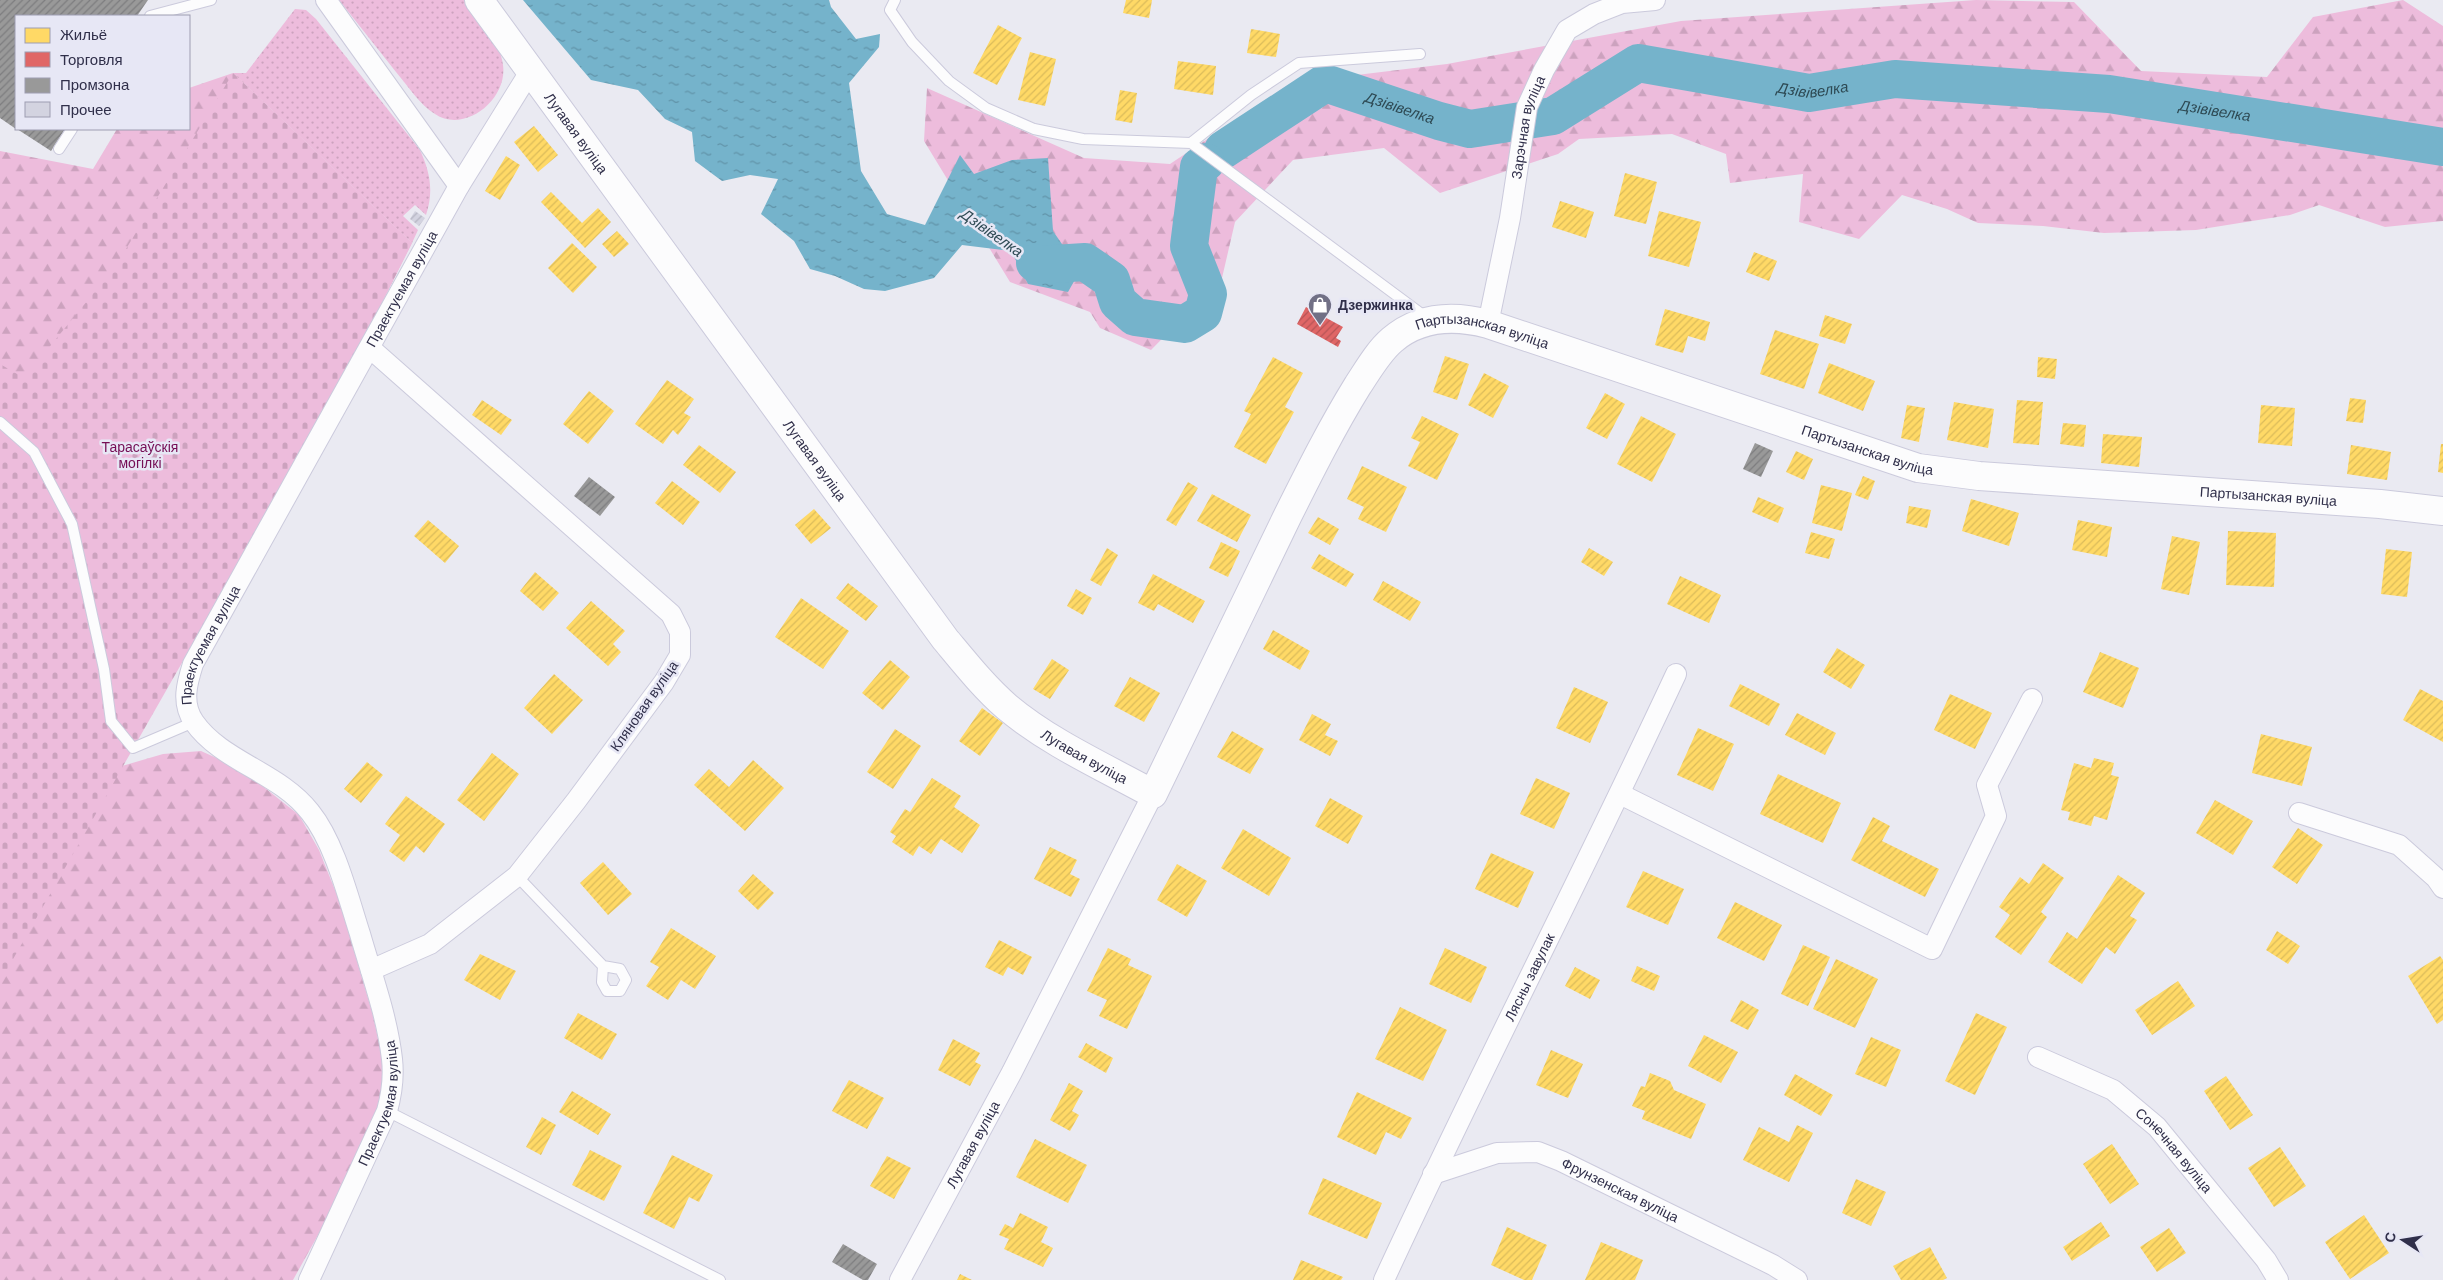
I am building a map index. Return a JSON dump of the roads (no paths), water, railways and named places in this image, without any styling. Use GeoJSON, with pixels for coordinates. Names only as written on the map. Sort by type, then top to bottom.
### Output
{"type":"FeatureCollection","features":[{"type":"Feature","properties":{"kind":"street"},"geometry":{"type":"LineString","coordinates":[[326,0],[458,186]]}},
{"type":"Feature","properties":{"kind":"street","name":"Лугавая вуліца"},"geometry":{"type":"LineString","coordinates":[[479,0],[945,640],[983,685],[1036,728],[1153,794]]}},
{"type":"Feature","properties":{"kind":"street","name":"Зарэчная вуліца"},"geometry":{"type":"LineString","coordinates":[[1488,324],[1510,218],[1525,120],[1544,70],[1567,30],[1594,14],[1622,3],[1655,0]]}},
{"type":"Feature","properties":{"kind":"street","name":"Праектуемая вуліца"},"geometry":{"type":"LineString","coordinates":[[309,1280],[386,1111],[393,1090],[393,1061],[387,1020],[340,870],[310,812],[281,786],[216,744],[194,722],[187,709],[186,694],[193,664],[370,348],[458,186],[531,70]]}},
{"type":"Feature","properties":{"kind":"street","name":"Партызанская вуліца"},"geometry":{"type":"LineString","coordinates":[[1347,403],[1371,365],[1391,341],[1409,328],[1430,320],[1464,318],[1488,324],[1918,468],[1979,476],[2380,504],[2443,511]]}},
{"type":"Feature","properties":{"kind":"street","name":"Кляновая вуліца"},"geometry":{"type":"LineString","coordinates":[[370,348],[671,614],[680,632],[680,655],[664,682],[517,876],[430,944],[371,970]]}},
{"type":"Feature","properties":{"kind":"street","name":"Лугавая вуліца"},"geometry":{"type":"LineString","coordinates":[[900,1280],[1012,1072],[1153,794],[1309,474],[1347,403]]}},
{"type":"Feature","properties":{"kind":"street","name":"Лясны завулак"},"geometry":{"type":"LineString","coordinates":[[1384,1280],[1433,1174],[1620,794],[1676,674]]}},
{"type":"Feature","properties":{"kind":"street"},"geometry":{"type":"LineString","coordinates":[[1620,794],[1932,949],[1996,816],[1987,785],[2032,699]]}},
{"type":"Feature","properties":{"kind":"street"},"geometry":{"type":"LineString","coordinates":[[2299,813],[2399,845],[2436,878],[2443,888]]}},
{"type":"Feature","properties":{"kind":"street","name":"Сонечная вуліца"},"geometry":{"type":"LineString","coordinates":[[2038,1058],[2113,1090],[2156,1127],[2266,1260],[2278,1280]]}},
{"type":"Feature","properties":{"kind":"street","name":"Фрунзенская вуліца"},"geometry":{"type":"LineString","coordinates":[[1433,1174],[1497,1153],[1538,1152],[1561,1161],[1773,1265],[1797,1280]]}},
{"type":"Feature","properties":{"kind":"lane"},"geometry":{"type":"LineString","coordinates":[[154,15],[211,0]]}},
{"type":"Feature","properties":{"kind":"lane"},"geometry":{"type":"LineString","coordinates":[[895,0],[890,10],[912,42],[949,81],[986,108],[1034,129],[1082,138],[1191,143],[1430,320]]}},
{"type":"Feature","properties":{"kind":"lane"},"geometry":{"type":"LineString","coordinates":[[1191,143],[1250,95],[1299,63],[1420,54]]}},
{"type":"Feature","properties":{"kind":"lane"},"geometry":{"type":"LineString","coordinates":[[59,149],[71,130]]}},
{"type":"Feature","properties":{"kind":"lane"},"geometry":{"type":"LineString","coordinates":[[0,422],[34,452],[72,524],[104,669],[110,721],[132,748],[194,722]]}},
{"type":"Feature","properties":{"kind":"lane"},"geometry":{"type":"LineString","coordinates":[[517,876],[602,966]]}},
{"type":"Feature","properties":{"kind":"lane"},"geometry":{"type":"LineString","coordinates":[[386,1111],[720,1280]]}},
{"type":"Feature","properties":{"kind":"water"},"geometry":{"type":"Polygon","coordinates":[[[523,0],[829,0],[831,7],[856,39],[880,34],[879,47],[849,83],[861,171],[887,214],[925,225],[960,155],[974,174],[1012,160],[1048,158],[1053,231],[1064,247],[1085,262],[1068,292],[1028,284],[1011,251],[962,245],[934,278],[885,291],[864,289],[835,276],[810,269],[794,241],[761,214],[778,179],[750,175],[722,181],[695,161],[692,132],[665,119],[638,90],[591,80],[523,0]]]}},
{"type":"Feature","properties":{"kind":"waterway","name":"Дзівівелка"},"geometry":{"type":"LineString","coordinates":[[1223,150],[1325,83],[1439,121],[1470,129],[1553,116],[1638,63],[1809,93],[1895,79],[2109,94],[2443,147]]}},
{"type":"Feature","properties":{"kind":"waterway","name":"Дзівівелка"},"geometry":{"type":"LineString","coordinates":[[1035,263],[1038,265],[1085,262],[1111,280],[1118,302],[1135,317],[1185,324],[1203,313],[1208,294],[1189,246],[1199,167],[1206,162]]}},
{"type":"Feature","properties":{"kind":"place","name":"Дзержинка"},"geometry":{"type":"Point","coordinates":[1320,326]}},
{"type":"Feature","properties":{"kind":"park label","name":"Тарасаўскія могілкі"},"geometry":{"type":"Point","coordinates":[140,456]}}]}
